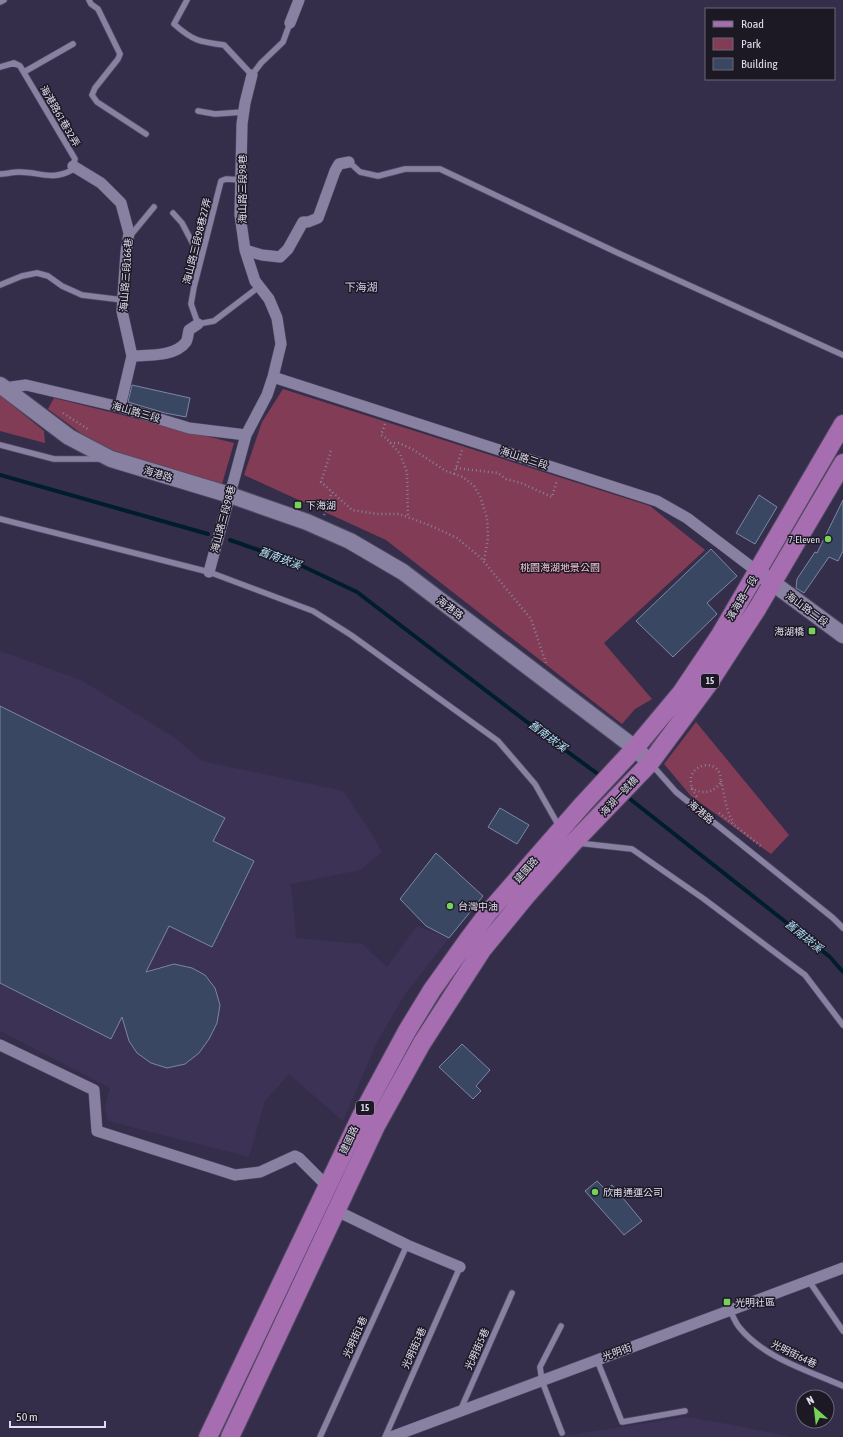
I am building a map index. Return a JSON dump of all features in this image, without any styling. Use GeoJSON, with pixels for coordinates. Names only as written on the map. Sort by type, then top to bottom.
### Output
{"type":"FeatureCollection","features":[{"type":"Feature","properties":{"kind":"main road","name":"濱海路一段"},"geometry":{"type":"LineString","coordinates":[[645,768],[707,686],[756,609],[764,577],[843,424]]}},
{"type":"Feature","properties":{"kind":"main road","name":"濱海路一段"},"geometry":{"type":"LineString","coordinates":[[630,754],[681,693],[720,635],[764,577],[843,463]]}},
{"type":"Feature","properties":{"kind":"main road","name":"海湖一號橋"},"geometry":{"type":"LineString","coordinates":[[580,808],[630,754]]}},
{"type":"Feature","properties":{"kind":"main road","name":"海湖一號橋"},"geometry":{"type":"LineString","coordinates":[[594,823],[645,768]]}},
{"type":"Feature","properties":{"kind":"main road","name":"建國路"},"geometry":{"type":"LineString","coordinates":[[230,1437],[376,1126],[422,1042],[482,950],[527,895],[567,836],[580,808]]}},
{"type":"Feature","properties":{"kind":"main road","name":"建國路"},"geometry":{"type":"LineString","coordinates":[[208,1437],[327,1186],[381,1076],[406,1031],[432,990],[488,913],[567,836],[594,823]]}},
{"type":"Feature","properties":{"kind":"street"},"geometry":{"type":"LineString","coordinates":[[290,23],[299,0]]}},
{"type":"Feature","properties":{"kind":"street","name":"海山路三段98巷"},"geometry":{"type":"LineString","coordinates":[[209,572],[246,435],[267,395],[281,344],[277,318],[269,299],[255,281],[245,250],[240,215],[242,124],[252,75]]}},
{"type":"Feature","properties":{"kind":"street"},"geometry":{"type":"LineString","coordinates":[[245,250],[262,255],[280,257],[288,249],[302,222],[308,222],[318,218],[334,171],[340,164],[349,162]]}},
{"type":"Feature","properties":{"kind":"street","name":"海山路三段166巷"},"geometry":{"type":"LineString","coordinates":[[73,166],[102,183],[121,203],[129,233],[126,252],[122,311],[132,356],[120,407]]}},
{"type":"Feature","properties":{"kind":"street"},"geometry":{"type":"LineString","coordinates":[[132,356],[166,353],[178,349],[186,342],[189,330],[198,324]]}},
{"type":"Feature","properties":{"kind":"street","name":"海山路三段"},"geometry":{"type":"LineString","coordinates":[[273,377],[657,501],[687,518],[764,577]]}},
{"type":"Feature","properties":{"kind":"street","name":"海山路三段"},"geometry":{"type":"LineString","coordinates":[[2,387],[26,385],[120,407],[190,428],[246,435]]}},
{"type":"Feature","properties":{"kind":"street","name":"海港路"},"geometry":{"type":"LineString","coordinates":[[2,387],[69,437],[111,460],[230,495],[307,522],[350,541],[403,572],[630,754],[645,768]]}},
{"type":"Feature","properties":{"kind":"street","name":"海山路二段"},"geometry":{"type":"LineString","coordinates":[[764,577],[843,635]]}},
{"type":"Feature","properties":{"kind":"street"},"geometry":{"type":"LineString","coordinates":[[0,1045],[94,1090],[97,1131],[235,1175],[260,1172],[295,1156],[304,1162],[327,1186]]}},
{"type":"Feature","properties":{"kind":"street"},"geometry":{"type":"LineString","coordinates":[[337,1211],[407,1245],[460,1267]]}},
{"type":"Feature","properties":{"kind":"street","name":"光明街"},"geometry":{"type":"LineString","coordinates":[[391,1437],[843,1268]]}},
{"type":"Feature","properties":{"kind":"lane"},"geometry":{"type":"LineString","coordinates":[[0,2],[4,0]]}},
{"type":"Feature","properties":{"kind":"lane"},"geometry":{"type":"LineString","coordinates":[[89,0],[91,4],[98,9],[120,54],[118,59],[94,88],[92,94],[97,102],[146,134]]}},
{"type":"Feature","properties":{"kind":"lane"},"geometry":{"type":"LineString","coordinates":[[187,0],[174,24],[187,36],[202,42],[224,45],[252,75],[261,63],[283,42],[290,23]]}},
{"type":"Feature","properties":{"kind":"lane"},"geometry":{"type":"LineString","coordinates":[[0,66],[14,63],[20,66],[24,72],[73,44]]}},
{"type":"Feature","properties":{"kind":"lane","name":"海港路61巷32弄"},"geometry":{"type":"LineString","coordinates":[[24,72],[75,159],[73,166]]}},
{"type":"Feature","properties":{"kind":"lane"},"geometry":{"type":"LineString","coordinates":[[198,111],[215,114],[244,112]]}},
{"type":"Feature","properties":{"kind":"lane"},"geometry":{"type":"LineString","coordinates":[[349,162],[360,172],[378,176],[405,169],[440,168],[618,253],[843,355]]}},
{"type":"Feature","properties":{"kind":"lane"},"geometry":{"type":"LineString","coordinates":[[0,174],[18,172],[54,176],[66,174],[72,170],[73,166]]}},
{"type":"Feature","properties":{"kind":"lane","name":"海山路三段98巷27弄"},"geometry":{"type":"LineString","coordinates":[[198,324],[191,304],[221,181],[226,179],[241,180]]}},
{"type":"Feature","properties":{"kind":"lane"},"geometry":{"type":"LineString","coordinates":[[128,240],[154,207]]}},
{"type":"Feature","properties":{"kind":"lane"},"geometry":{"type":"LineString","coordinates":[[173,213],[182,223],[201,260]]}},
{"type":"Feature","properties":{"kind":"lane"},"geometry":{"type":"LineString","coordinates":[[0,285],[22,276],[37,273],[48,276],[62,286],[82,295],[123,300]]}},
{"type":"Feature","properties":{"kind":"lane"},"geometry":{"type":"LineString","coordinates":[[198,324],[214,321],[260,286]]}},
{"type":"Feature","properties":{"kind":"lane"},"geometry":{"type":"LineString","coordinates":[[0,445],[54,460],[111,460]]}},
{"type":"Feature","properties":{"kind":"lane"},"geometry":{"type":"LineString","coordinates":[[0,519],[209,572],[313,611],[351,635],[498,741],[535,784],[567,836],[632,849],[704,899],[805,975],[843,1025]]}},
{"type":"Feature","properties":{"kind":"lane","name":"海港路"},"geometry":{"type":"LineString","coordinates":[[645,768],[822,909],[843,928]]}},
{"type":"Feature","properties":{"kind":"lane","name":"光明街1巷"},"geometry":{"type":"LineString","coordinates":[[320,1437],[407,1245]]}},
{"type":"Feature","properties":{"kind":"lane","name":"光明街3巷"},"geometry":{"type":"LineString","coordinates":[[385,1437],[460,1267]]}},
{"type":"Feature","properties":{"kind":"lane"},"geometry":{"type":"LineString","coordinates":[[809,1281],[843,1331]]}},
{"type":"Feature","properties":{"kind":"lane","name":"光明街5巷"},"geometry":{"type":"LineString","coordinates":[[460,1411],[512,1293]]}},
{"type":"Feature","properties":{"kind":"lane","name":"光明街64巷"},"geometry":{"type":"LineString","coordinates":[[730,1310],[738,1326],[752,1341],[774,1356],[843,1386]]}},
{"type":"Feature","properties":{"kind":"lane"},"geometry":{"type":"LineString","coordinates":[[560,1326],[540,1367],[542,1380],[562,1433]]}},
{"type":"Feature","properties":{"kind":"lane"},"geometry":{"type":"LineString","coordinates":[[597,1360],[622,1422],[685,1411]]}},
{"type":"Feature","properties":{"kind":"path"},"geometry":{"type":"LineString","coordinates":[[388,414],[381,435],[386,438],[400,454],[407,472],[408,517]]}},
{"type":"Feature","properties":{"kind":"path"},"geometry":{"type":"LineString","coordinates":[[454,474],[465,439]]}},
{"type":"Feature","properties":{"kind":"path"},"geometry":{"type":"LineString","coordinates":[[390,443],[400,443],[412,449],[446,471],[463,477],[474,486],[480,496],[487,518],[488,538],[484,561]]}},
{"type":"Feature","properties":{"kind":"path"},"geometry":{"type":"LineString","coordinates":[[331,451],[321,482],[352,510],[378,514],[399,514],[408,517],[457,538],[484,561],[531,619],[546,659],[547,667]]}},
{"type":"Feature","properties":{"kind":"path"},"geometry":{"type":"LineString","coordinates":[[456,468],[498,473],[506,479],[521,482],[552,497],[560,470]]}},
{"type":"Feature","properties":{"kind":"path"},"geometry":{"type":"LineString","coordinates":[[323,519],[332,492]]}},
{"type":"Feature","properties":{"kind":"path"},"geometry":{"type":"LineString","coordinates":[[720,780],[720,784],[713,791],[698,792],[691,788],[690,777],[698,768],[708,765],[714,766],[718,770],[725,795],[727,810],[735,825]]}},
{"type":"Feature","properties":{"kind":"shaded area"},"geometry":{"type":"Polygon","coordinates":[[[0,651],[81,680],[175,738],[202,761],[343,791],[382,852],[360,870],[291,884],[296,938],[362,944],[387,967],[417,926],[449,938],[405,994],[377,1042],[343,1121],[289,1074],[265,1101],[249,1157],[108,1121],[105,1106],[110,1088],[0,1031],[0,651]]]}},
{"type":"Feature","properties":{"kind":"shaded area"},"geometry":{"type":"Polygon","coordinates":[[[686,1417],[791,1437],[557,1437],[686,1417]]]}},
{"type":"Feature","properties":{"kind":"green space","name":"桃園海湖地景公園"},"geometry":{"type":"Polygon","coordinates":[[[283,389],[650,506],[705,550],[604,643],[652,699],[635,709],[622,724],[386,540],[244,475],[262,422],[283,389]]]}},
{"type":"Feature","properties":{"kind":"green space"},"geometry":{"type":"Polygon","coordinates":[[[0,395],[44,431],[45,443],[0,431],[0,395]]]}},
{"type":"Feature","properties":{"kind":"green space"},"geometry":{"type":"Polygon","coordinates":[[[54,398],[234,443],[222,484],[105,451],[48,409],[54,398]]]}},
{"type":"Feature","properties":{"kind":"green space"},"geometry":{"type":"Polygon","coordinates":[[[696,722],[789,835],[771,854],[691,796],[664,764],[696,722]]]}},
{"type":"Feature","properties":{"kind":"building"},"geometry":{"type":"Polygon","coordinates":[[[132,385],[190,398],[186,417],[165,413],[128,402],[132,385]]]}},
{"type":"Feature","properties":{"kind":"building"},"geometry":{"type":"Polygon","coordinates":[[[759,495],[777,507],[755,544],[736,533],[759,495]]]}},
{"type":"Feature","properties":{"kind":"building"},"geometry":{"type":"Polygon","coordinates":[[[843,500],[843,551],[838,561],[829,557],[804,593],[796,588],[797,579],[815,552],[817,553],[843,500]]]}},
{"type":"Feature","properties":{"kind":"building"},"geometry":{"type":"Polygon","coordinates":[[[711,549],[737,576],[707,603],[717,614],[673,657],[636,621],[711,549]]]}},
{"type":"Feature","properties":{"kind":"building"},"geometry":{"type":"Polygon","coordinates":[[[0,706],[225,818],[213,841],[254,861],[212,947],[169,926],[146,972],[174,964],[192,968],[205,975],[215,988],[220,1005],[217,1023],[209,1039],[199,1053],[185,1064],[167,1068],[151,1063],[137,1053],[129,1041],[122,1017],[111,1039],[0,983],[0,706]]]}},
{"type":"Feature","properties":{"kind":"building"},"geometry":{"type":"Polygon","coordinates":[[[500,808],[529,825],[517,844],[488,827],[500,808]]]}},
{"type":"Feature","properties":{"kind":"building"},"geometry":{"type":"Polygon","coordinates":[[[436,853],[483,896],[449,938],[426,926],[400,899],[436,853]]]}},
{"type":"Feature","properties":{"kind":"building"},"geometry":{"type":"Polygon","coordinates":[[[462,1044],[490,1070],[476,1086],[481,1091],[473,1099],[439,1067],[462,1044]]]}},
{"type":"Feature","properties":{"kind":"building"},"geometry":{"type":"Polygon","coordinates":[[[597,1181],[606,1190],[612,1185],[642,1221],[624,1235],[585,1191],[597,1181]]]}},
{"type":"Feature","properties":{"kind":"waterway","name":"舊南崁溪"},"geometry":{"type":"LineString","coordinates":[[0,475],[208,534]]}},
{"type":"Feature","properties":{"kind":"waterway","name":"舊南崁溪"},"geometry":{"type":"LineString","coordinates":[[230,540],[298,564],[357,592],[531,725],[602,777]]}},
{"type":"Feature","properties":{"kind":"waterway","name":"舊南崁溪"},"geometry":{"type":"LineString","coordinates":[[625,795],[830,957],[843,972]]}},
{"type":"Feature","properties":{"kind":"place","name":"下海湖"},"geometry":{"type":"Point","coordinates":[298,505]}},
{"type":"Feature","properties":{"kind":"place","name":"7-Eleven"},"geometry":{"type":"Point","coordinates":[828,539]}},
{"type":"Feature","properties":{"kind":"place","name":"海湖橋"},"geometry":{"type":"Point","coordinates":[812,631]}},
{"type":"Feature","properties":{"kind":"place","name":"台灣中油"},"geometry":{"type":"Point","coordinates":[450,906]}},
{"type":"Feature","properties":{"kind":"place","name":"欣甫通運公司"},"geometry":{"type":"Point","coordinates":[595,1192]}},
{"type":"Feature","properties":{"kind":"place","name":"光明社區"},"geometry":{"type":"Point","coordinates":[727,1302]}},
{"type":"Feature","properties":{"kind":"district","name":"下海湖"},"geometry":{"type":"Point","coordinates":[361,287]}}]}
